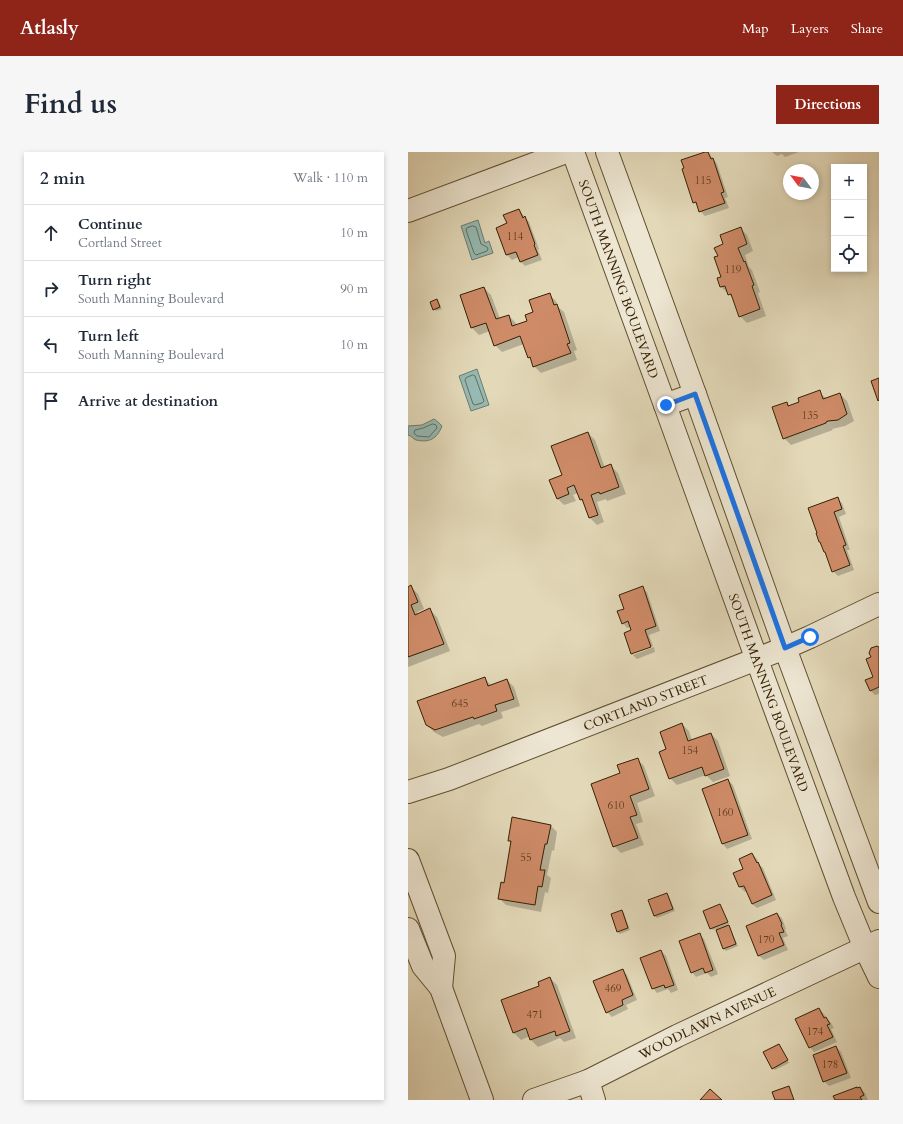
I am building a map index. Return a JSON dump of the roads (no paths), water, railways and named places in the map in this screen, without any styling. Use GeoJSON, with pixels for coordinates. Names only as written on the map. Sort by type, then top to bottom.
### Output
{"type":"FeatureCollection","features":[{"type":"Feature","properties":{"kind":"street"},"geometry":{"type":"LineString","coordinates":[[408,211],[566,152]]}},
{"type":"Feature","properties":{"kind":"street","name":"SOUTH MANNING BOULEVARD"},"geometry":{"type":"LineString","coordinates":[[573,152],[666,405],[756,660],[841,890],[872,945],[879,977]]}},
{"type":"Feature","properties":{"kind":"street"},"geometry":{"type":"LineString","coordinates":[[608,152],[785,648],[879,902]]}},
{"type":"Feature","properties":{"kind":"street"},"geometry":{"type":"LineString","coordinates":[[666,405],[695,394]]}},
{"type":"Feature","properties":{"kind":"street","name":"CORTLAND STREET"},"geometry":{"type":"LineString","coordinates":[[408,792],[457,776],[756,660],[810,637],[879,604]]}},
{"type":"Feature","properties":{"kind":"street"},"geometry":{"type":"LineString","coordinates":[[408,860],[444,956],[441,988]]}},
{"type":"Feature","properties":{"kind":"street"},"geometry":{"type":"LineString","coordinates":[[408,929],[422,966],[441,988],[482,1100]]}},
{"type":"Feature","properties":{"kind":"street","name":"WOODLAWN AVENUE"},"geometry":{"type":"LineString","coordinates":[[534,1100],[591,1090],[677,1036],[872,945]]}},
{"type":"Feature","properties":{"kind":"water"},"geometry":{"type":"Polygon","coordinates":[[[478,220],[485,243],[489,241],[493,253],[472,260],[461,226],[478,220]]]}},
{"type":"Feature","properties":{"kind":"water"},"geometry":{"type":"Polygon","coordinates":[[[477,369],[489,405],[471,411],[459,376],[477,369]]]}},
{"type":"Feature","properties":{"kind":"water"},"geometry":{"type":"Polygon","coordinates":[[[434,419],[442,426],[438,434],[432,439],[425,441],[415,440],[408,435],[408,426],[422,425],[434,419]]]}}]}
